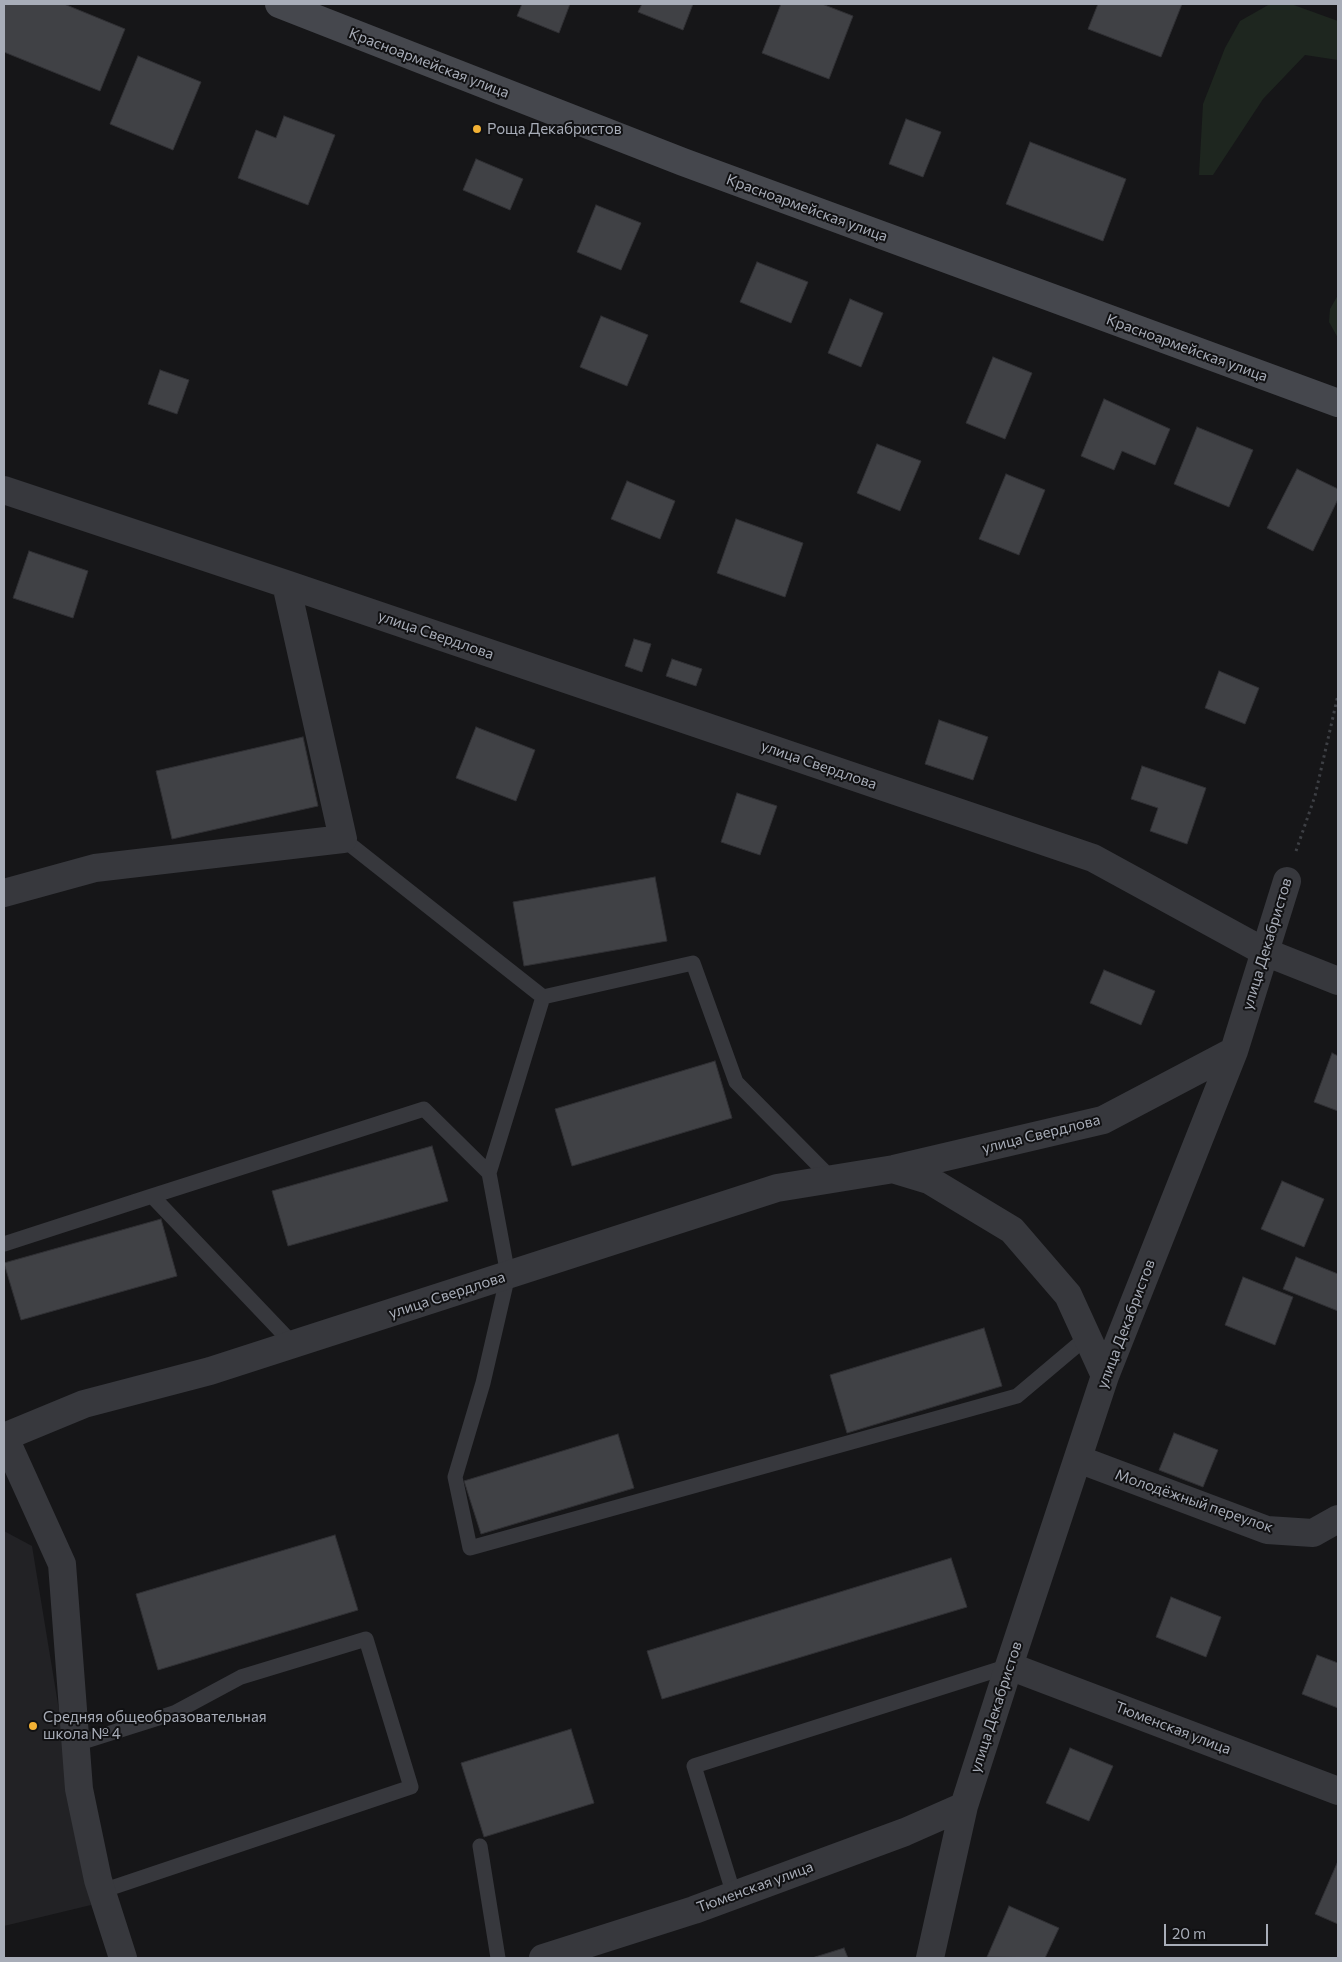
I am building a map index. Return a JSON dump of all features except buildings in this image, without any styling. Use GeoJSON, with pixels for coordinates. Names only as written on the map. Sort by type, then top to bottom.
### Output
{"type":"FeatureCollection","features":[{"type":"Feature","properties":{"kind":"main road","name":"Красноармейская улица"},"geometry":{"type":"LineString","coordinates":[[279,4],[683,162],[1338,404]]}},
{"type":"Feature","properties":{"kind":"street","name":"улица Свердлова"},"geometry":{"type":"LineString","coordinates":[[4,490],[1093,858],[1265,952],[1338,981]]}},
{"type":"Feature","properties":{"kind":"street"},"geometry":{"type":"LineString","coordinates":[[4,893],[96,868],[343,839],[286,584]]}},
{"type":"Feature","properties":{"kind":"street","name":"улица Декабристов"},"geometry":{"type":"LineString","coordinates":[[930,1958],[964,1806],[1009,1666],[1105,1376],[1234,1051],[1286,881]]}},
{"type":"Feature","properties":{"kind":"street","name":"улица Свердлова"},"geometry":{"type":"LineString","coordinates":[[4,1437],[84,1404],[210,1371],[777,1188],[894,1169],[1103,1120],[1234,1051]]}},
{"type":"Feature","properties":{"kind":"street","name":"улица Свердлова"},"geometry":{"type":"LineString","coordinates":[[894,1169],[929,1180],[1012,1230],[1068,1295],[1105,1376]]}},
{"type":"Feature","properties":{"kind":"street"},"geometry":{"type":"LineString","coordinates":[[4,1437],[62,1564],[79,1789],[102,1891],[123,1958]]}},
{"type":"Feature","properties":{"kind":"street","name":"Молодёжный переулок"},"geometry":{"type":"LineString","coordinates":[[1078,1460],[1267,1530],[1314,1533],[1338,1519]]}},
{"type":"Feature","properties":{"kind":"street","name":"Тюменская улица"},"geometry":{"type":"LineString","coordinates":[[1009,1666],[1338,1791]]}},
{"type":"Feature","properties":{"kind":"street","name":"Тюменская улица"},"geometry":{"type":"LineString","coordinates":[[543,1958],[734,1895],[904,1832],[964,1806]]}},
{"type":"Feature","properties":{"kind":"lane"},"geometry":{"type":"LineString","coordinates":[[343,839],[543,997]]}},
{"type":"Feature","properties":{"kind":"lane"},"geometry":{"type":"LineString","coordinates":[[543,997],[693,963],[736,1082],[832,1179]]}},
{"type":"Feature","properties":{"kind":"lane"},"geometry":{"type":"LineString","coordinates":[[543,997],[489,1173],[508,1275],[483,1383],[455,1477],[470,1548],[1017,1396],[1087,1336]]}},
{"type":"Feature","properties":{"kind":"lane"},"geometry":{"type":"LineString","coordinates":[[4,1244],[424,1108],[489,1173]]}},
{"type":"Feature","properties":{"kind":"lane"},"geometry":{"type":"LineString","coordinates":[[152,1196],[293,1344]]}},
{"type":"Feature","properties":{"kind":"lane"},"geometry":{"type":"LineString","coordinates":[[76,1744],[174,1713],[241,1677],[366,1639],[410,1787],[102,1891]]}},
{"type":"Feature","properties":{"kind":"lane"},"geometry":{"type":"LineString","coordinates":[[734,1895],[694,1766],[1009,1666]]}},
{"type":"Feature","properties":{"kind":"lane"},"geometry":{"type":"LineString","coordinates":[[480,1846],[498,1958]]}},
{"type":"Feature","properties":{"kind":"path","name":"улица Декабристов"},"geometry":{"type":"LineString","coordinates":[[1286,881],[1314,796],[1338,695]]}},
{"type":"Feature","properties":{"kind":"shaded area"},"geometry":{"type":"Polygon","coordinates":[[[1270,4],[1291,4],[1338,21],[1338,60],[1305,55],[1263,99],[1213,175],[1199,175],[1203,104],[1225,48],[1240,21],[1270,4]]]}},
{"type":"Feature","properties":{"kind":"shaded area"},"geometry":{"type":"Polygon","coordinates":[[[1338,295],[1338,338],[1329,322],[1330,309],[1338,295]]]}},
{"type":"Feature","properties":{"kind":"shaded area","name":"Средняя общеобразовательная школа № 4"},"geometry":{"type":"Polygon","coordinates":[[[4,1531],[32,1546],[91,1905],[4,1926],[4,1531]]]}},
{"type":"Feature","properties":{"kind":"place","name":"Роща Декабристов"},"geometry":{"type":"Point","coordinates":[477,129]}},
{"type":"Feature","properties":{"kind":"place","name":"Средняя общеобразовательная школа № 4"},"geometry":{"type":"Point","coordinates":[33,1726]}}]}
